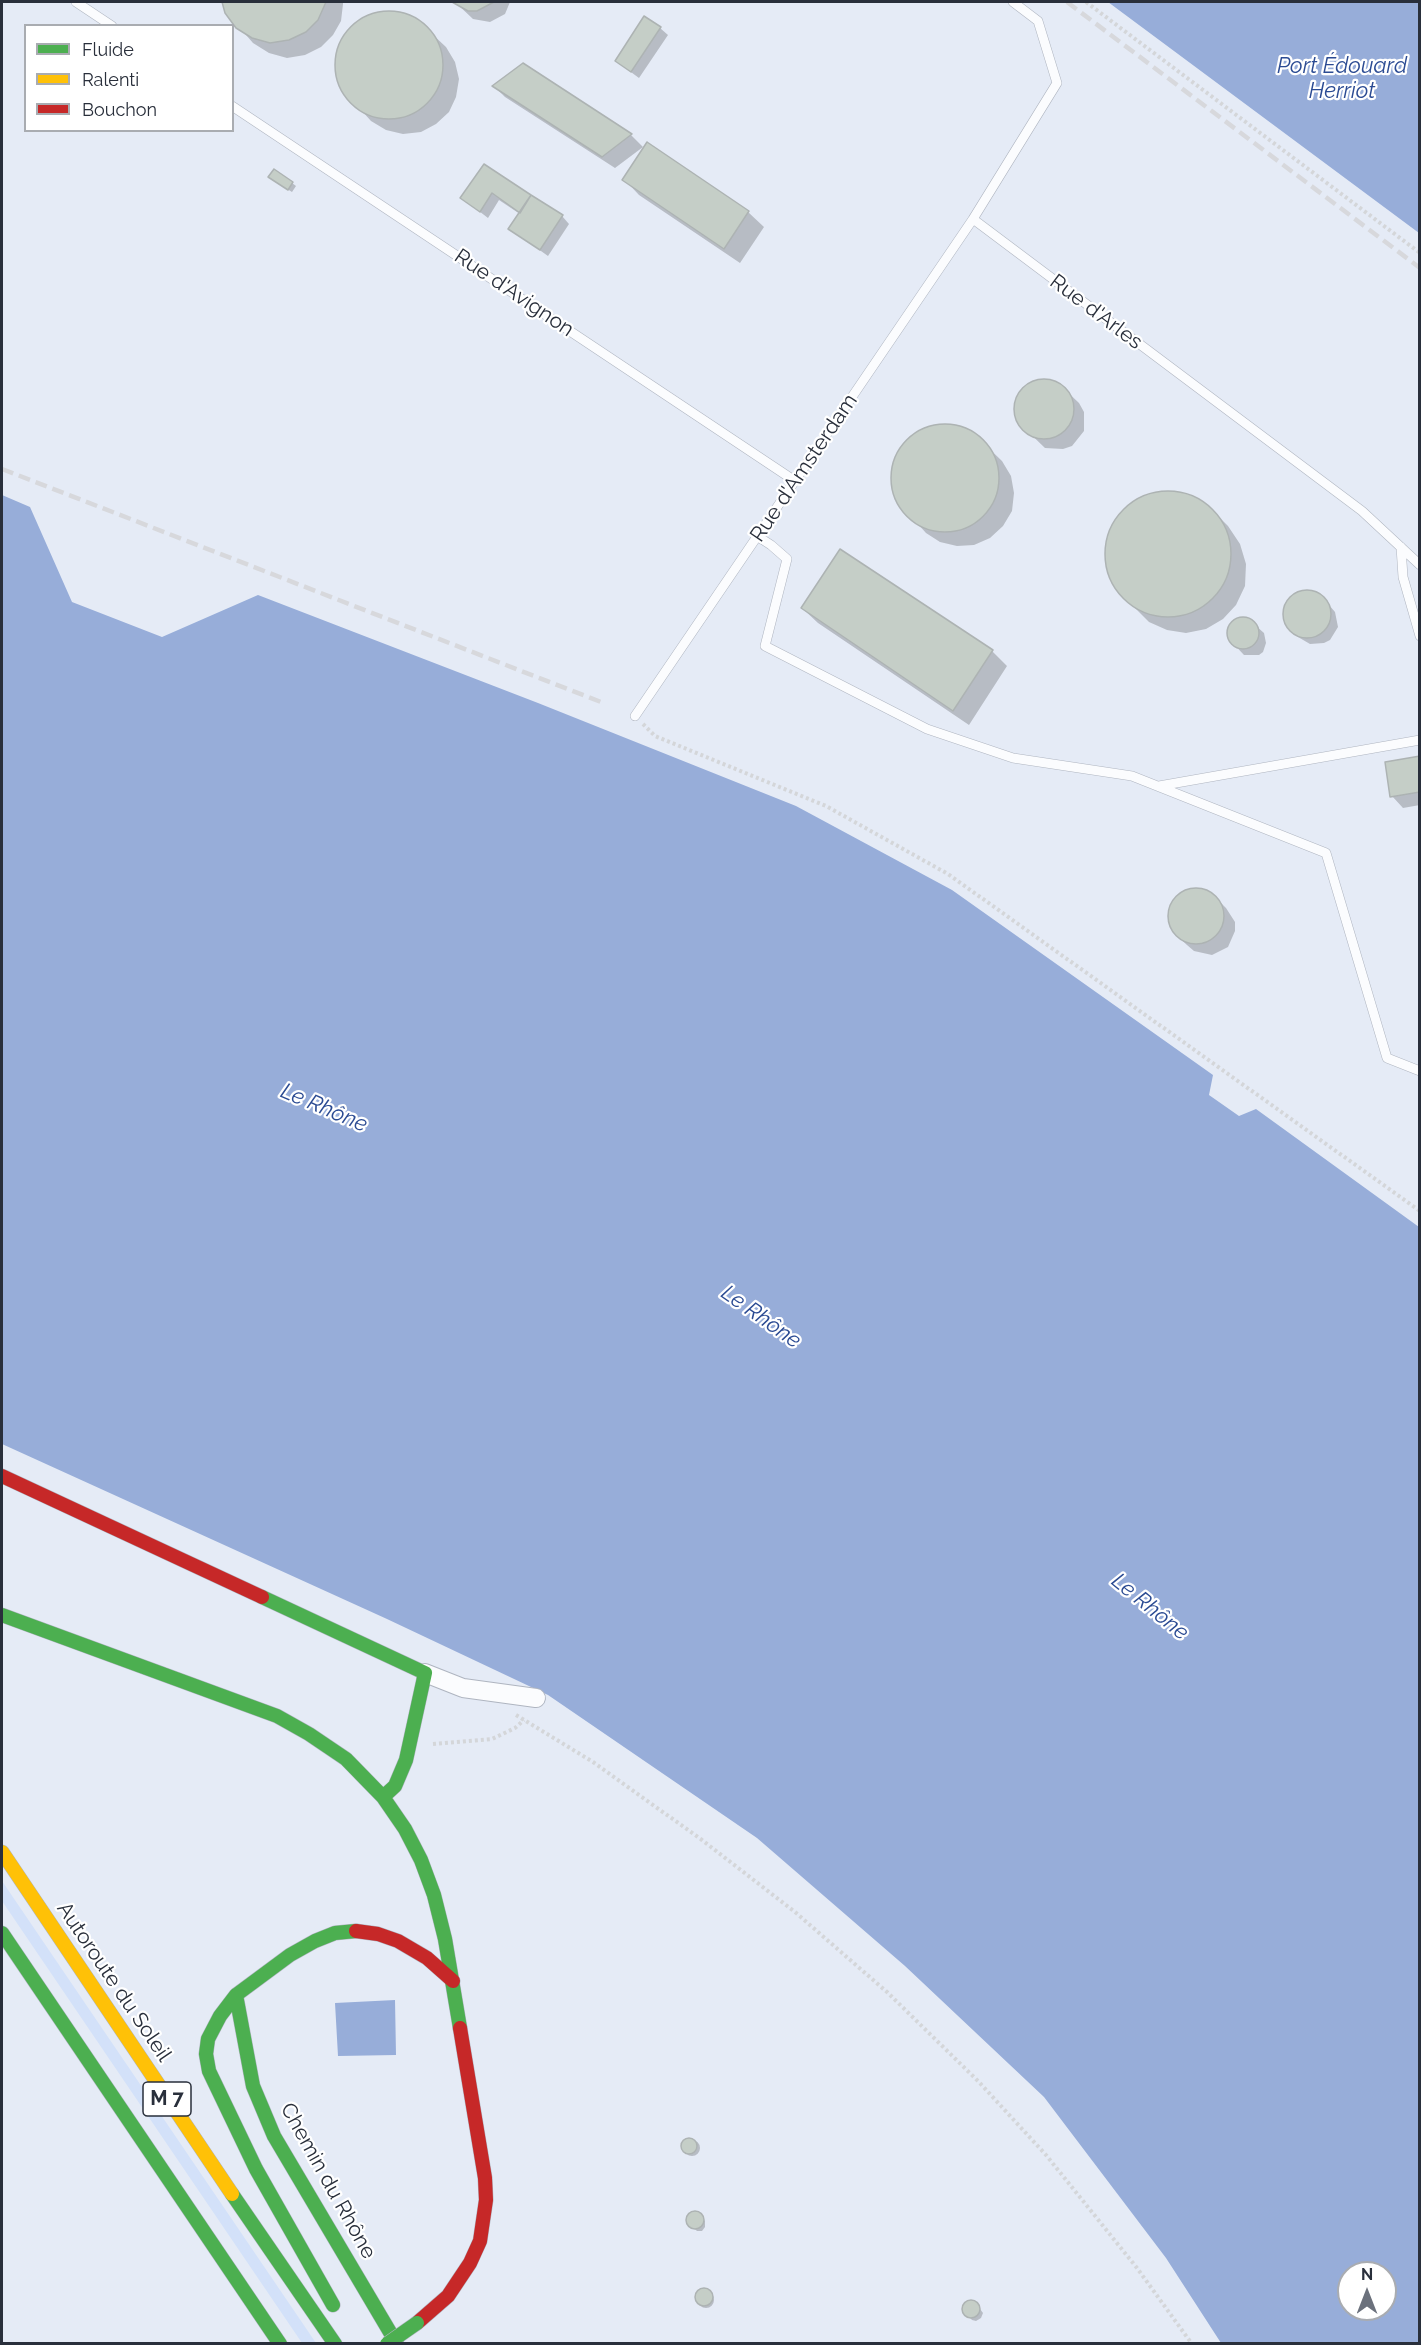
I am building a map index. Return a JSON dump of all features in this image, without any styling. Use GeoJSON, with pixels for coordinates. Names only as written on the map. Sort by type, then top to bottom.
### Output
{"type":"FeatureCollection","features":[{"type":"Feature","properties":{"kind":"main road"},"geometry":{"type":"LineString","coordinates":[[2,1476],[425,1673],[408,1748],[395,1786],[383,1797]]}},
{"type":"Feature","properties":{"kind":"main road"},"geometry":{"type":"LineString","coordinates":[[2,1615],[276,1716],[309,1734],[346,1759],[383,1797],[405,1829],[431,1886],[445,1939],[485,2178],[484,2221],[480,2241],[460,2280],[441,2303],[387,2343]]}},
{"type":"Feature","properties":{"kind":"main road","name":"Autoroute du Soleil"},"geometry":{"type":"LineString","coordinates":[[2,1851],[153,2078],[335,2343]]}},
{"type":"Feature","properties":{"kind":"main road"},"geometry":{"type":"LineString","coordinates":[[337,2313],[256,2169],[209,2071],[206,2054],[208,2039],[220,2016],[236,1995],[290,1955],[335,1932],[358,1930],[398,1941],[427,1958],[453,1981]]}},
{"type":"Feature","properties":{"kind":"main road","name":"M 7"},"geometry":{"type":"LineString","coordinates":[[2,1933],[280,2343]]}},
{"type":"Feature","properties":{"kind":"main road","name":"Chemin du Rhône"},"geometry":{"type":"LineString","coordinates":[[236,1995],[254,2086],[274,2136],[397,2343]]}},
{"type":"Feature","properties":{"kind":"street"},"geometry":{"type":"LineString","coordinates":[[425,1673],[463,1688],[536,1698]]}},
{"type":"Feature","properties":{"kind":"lane"},"geometry":{"type":"LineString","coordinates":[[76,2],[109,24]]}},
{"type":"Feature","properties":{"kind":"lane"},"geometry":{"type":"LineString","coordinates":[[972,219],[1057,83],[1038,21],[1012,2]]}},
{"type":"Feature","properties":{"kind":"lane","name":"Rue d'Avignon"},"geometry":{"type":"LineString","coordinates":[[234,107],[795,481]]}},
{"type":"Feature","properties":{"kind":"lane","name":"Rue d'Amsterdam"},"geometry":{"type":"LineString","coordinates":[[635,716],[972,219]]}},
{"type":"Feature","properties":{"kind":"lane","name":"Rue d'Arles"},"geometry":{"type":"LineString","coordinates":[[972,219],[1362,511],[1419,565]]}},
{"type":"Feature","properties":{"kind":"lane"},"geometry":{"type":"LineString","coordinates":[[758,536],[787,559],[765,646],[927,729],[1012,758],[1132,776],[1326,853],[1387,1058],[1419,1071]]}},
{"type":"Feature","properties":{"kind":"lane"},"geometry":{"type":"LineString","coordinates":[[1401,547],[1403,577],[1419,636]]}},
{"type":"Feature","properties":{"kind":"lane"},"geometry":{"type":"LineString","coordinates":[[1159,786],[1419,740]]}},
{"type":"Feature","properties":{"kind":"path"},"geometry":{"type":"LineString","coordinates":[[1086,2],[1419,253]]}},
{"type":"Feature","properties":{"kind":"path"},"geometry":{"type":"LineString","coordinates":[[635,716],[655,736],[826,806],[948,873],[1419,1211]]}},
{"type":"Feature","properties":{"kind":"path"},"geometry":{"type":"LineString","coordinates":[[507,1709],[593,1762],[702,1840],[795,1912],[887,1992],[978,2081],[1046,2155],[1137,2268],[1192,2343]]}},
{"type":"Feature","properties":{"kind":"path"},"geometry":{"type":"LineString","coordinates":[[408,1748],[435,1743],[454,1744],[492,1739],[515,1728],[524,1720]]}},
{"type":"Feature","properties":{"kind":"shaded area"},"geometry":{"type":"Polygon","coordinates":[[[2,1881],[316,2343],[302,2343],[2,1901],[2,1881]]]}},
{"type":"Feature","properties":{"kind":"water","name":"Port Édouard Herriot"},"geometry":{"type":"Polygon","coordinates":[[[1108,2],[1419,2],[1419,233],[1108,2]]]}},
{"type":"Feature","properties":{"kind":"water","name":"Le Rhône"},"geometry":{"type":"Polygon","coordinates":[[[2,495],[30,507],[72,602],[162,637],[258,595],[796,806],[952,890],[1213,1075],[1209,1095],[1239,1116],[1256,1109],[1419,1227],[1419,2343],[1221,2343],[1166,2258],[1044,2097],[905,1966],[757,1838],[548,1695],[387,1619],[2,1444],[2,495]]]}},
{"type":"Feature","properties":{"kind":"water"},"geometry":{"type":"Polygon","coordinates":[[[395,2000],[396,2055],[338,2056],[335,2003],[395,2000]]]}},
{"type":"Feature","properties":{"kind":"building"},"geometry":{"type":"Polygon","coordinates":[[[222,2],[326,2],[318,20],[306,32],[289,40],[270,43],[252,38],[236,28],[225,13],[222,2]]]}},
{"type":"Feature","properties":{"kind":"building"},"geometry":{"type":"Polygon","coordinates":[[[452,2],[494,2],[477,11],[468,11],[452,2]]]}},
{"type":"Feature","properties":{"kind":"building"},"geometry":{"type":"Polygon","coordinates":[[[389,11],[410,15],[427,27],[439,44],[443,65],[439,86],[427,103],[410,115],[389,119],[368,115],[351,103],[339,86],[335,65],[339,44],[351,27],[368,15],[389,11]]]}},
{"type":"Feature","properties":{"kind":"building"},"geometry":{"type":"Polygon","coordinates":[[[644,16],[661,27],[631,72],[615,61],[644,16]]]}},
{"type":"Feature","properties":{"kind":"building"},"geometry":{"type":"Polygon","coordinates":[[[523,63],[632,134],[602,157],[492,86],[523,63]]]}},
{"type":"Feature","properties":{"kind":"building"},"geometry":{"type":"Polygon","coordinates":[[[647,142],[749,211],[724,249],[622,180],[647,142]]]}},
{"type":"Feature","properties":{"kind":"building"},"geometry":{"type":"Polygon","coordinates":[[[484,164],[531,195],[520,213],[492,193],[480,212],[460,198],[484,164]]]}},
{"type":"Feature","properties":{"kind":"building"},"geometry":{"type":"Polygon","coordinates":[[[274,169],[293,182],[288,190],[268,177],[274,169]]]}},
{"type":"Feature","properties":{"kind":"building"},"geometry":{"type":"Polygon","coordinates":[[[531,195],[563,215],[540,250],[508,229],[531,195]]]}},
{"type":"Feature","properties":{"kind":"building"},"geometry":{"type":"Polygon","coordinates":[[[1044,379],[1061,384],[1069,392],[1074,409],[1069,426],[1061,434],[1044,439],[1027,434],[1019,426],[1014,409],[1019,392],[1027,384],[1044,379]]]}},
{"type":"Feature","properties":{"kind":"building"},"geometry":{"type":"Polygon","coordinates":[[[945,424],[966,428],[983,440],[995,457],[999,478],[995,499],[983,516],[966,528],[945,532],[924,528],[907,516],[895,499],[891,478],[895,457],[907,440],[924,428],[945,424]]]}},
{"type":"Feature","properties":{"kind":"building"},"geometry":{"type":"Polygon","coordinates":[[[1168,491],[1192,496],[1213,509],[1226,530],[1231,554],[1226,578],[1213,599],[1192,612],[1168,617],[1144,612],[1123,599],[1110,578],[1105,554],[1110,530],[1123,509],[1144,496],[1168,491]]]}},
{"type":"Feature","properties":{"kind":"building"},"geometry":{"type":"Polygon","coordinates":[[[840,549],[993,650],[953,711],[801,608],[840,549]]]}},
{"type":"Feature","properties":{"kind":"building"},"geometry":{"type":"Polygon","coordinates":[[[1307,590],[1324,597],[1331,614],[1324,631],[1307,638],[1290,631],[1283,614],[1290,597],[1307,590]]]}},
{"type":"Feature","properties":{"kind":"building"},"geometry":{"type":"Polygon","coordinates":[[[1243,617],[1255,621],[1259,633],[1255,645],[1243,649],[1231,645],[1227,633],[1231,621],[1243,617]]]}},
{"type":"Feature","properties":{"kind":"building"},"geometry":{"type":"Polygon","coordinates":[[[1420,756],[1420,792],[1390,797],[1385,762],[1420,756]]]}},
{"type":"Feature","properties":{"kind":"building"},"geometry":{"type":"Polygon","coordinates":[[[1190,888],[1202,888],[1216,896],[1224,910],[1222,927],[1216,936],[1202,944],[1190,944],[1173,932],[1168,922],[1168,910],[1180,893],[1190,888]]]}},
{"type":"Feature","properties":{"kind":"building"},"geometry":{"type":"Polygon","coordinates":[[[686,2138],[692,2138],[697,2146],[695,2152],[686,2154],[681,2149],[681,2143],[686,2138]]]}},
{"type":"Feature","properties":{"kind":"building"},"geometry":{"type":"Polygon","coordinates":[[[695,2211],[701,2214],[704,2220],[701,2226],[695,2229],[689,2226],[686,2220],[689,2214],[695,2211]]]}},
{"type":"Feature","properties":{"kind":"building"},"geometry":{"type":"Polygon","coordinates":[[[704,2288],[710,2291],[713,2297],[710,2303],[704,2306],[698,2303],[695,2297],[698,2291],[704,2288]]]}},
{"type":"Feature","properties":{"kind":"building"},"geometry":{"type":"Polygon","coordinates":[[[971,2300],[977,2303],[980,2309],[977,2315],[971,2318],[965,2315],[962,2309],[965,2303],[971,2300]]]}},
{"type":"Feature","properties":{"kind":"railway"},"geometry":{"type":"LineString","coordinates":[[1067,2],[1420,268]]}},
{"type":"Feature","properties":{"kind":"railway"},"geometry":{"type":"LineString","coordinates":[[2,469],[601,702]]}},
{"type":"Feature","properties":{"kind":"traffic: fast"},"geometry":{"type":"LineString","coordinates":[[262,1597],[425,1673],[406,1760],[395,1786],[383,1797],[405,1829],[421,1860],[434,1895],[445,1939],[460,2028]]}},
{"type":"Feature","properties":{"kind":"traffic: fast"},"geometry":{"type":"LineString","coordinates":[[2,1615],[277,1716],[346,1759],[383,1797]]}},
{"type":"Feature","properties":{"kind":"traffic: fast"},"geometry":{"type":"LineString","coordinates":[[356,1931],[335,1933],[315,1941],[290,1955],[236,1995],[253,2086],[274,2136],[397,2344]]}},
{"type":"Feature","properties":{"kind":"traffic: fast"},"geometry":{"type":"LineString","coordinates":[[2,1933],[280,2344]]}},
{"type":"Feature","properties":{"kind":"traffic: fast"},"geometry":{"type":"LineString","coordinates":[[236,1995],[220,2016],[208,2039],[206,2054],[209,2071],[256,2169],[333,2305]]}},
{"type":"Feature","properties":{"kind":"traffic: fast"},"geometry":{"type":"LineString","coordinates":[[232,2194],[335,2344]]}},
{"type":"Feature","properties":{"kind":"traffic: fast"},"geometry":{"type":"LineString","coordinates":[[387,2344],[417,2323]]}},
{"type":"Feature","properties":{"kind":"traffic: slow"},"geometry":{"type":"LineString","coordinates":[[2,1852],[232,2194]]}},
{"type":"Feature","properties":{"kind":"traffic: jam"},"geometry":{"type":"LineString","coordinates":[[2,1476],[262,1597]]}},
{"type":"Feature","properties":{"kind":"traffic: jam"},"geometry":{"type":"LineString","coordinates":[[356,1931],[378,1934],[398,1941],[427,1958],[453,1981]]}},
{"type":"Feature","properties":{"kind":"traffic: jam"},"geometry":{"type":"LineString","coordinates":[[417,2323],[448,2296],[470,2263],[480,2241],[486,2200],[485,2178],[460,2028]]}}]}
